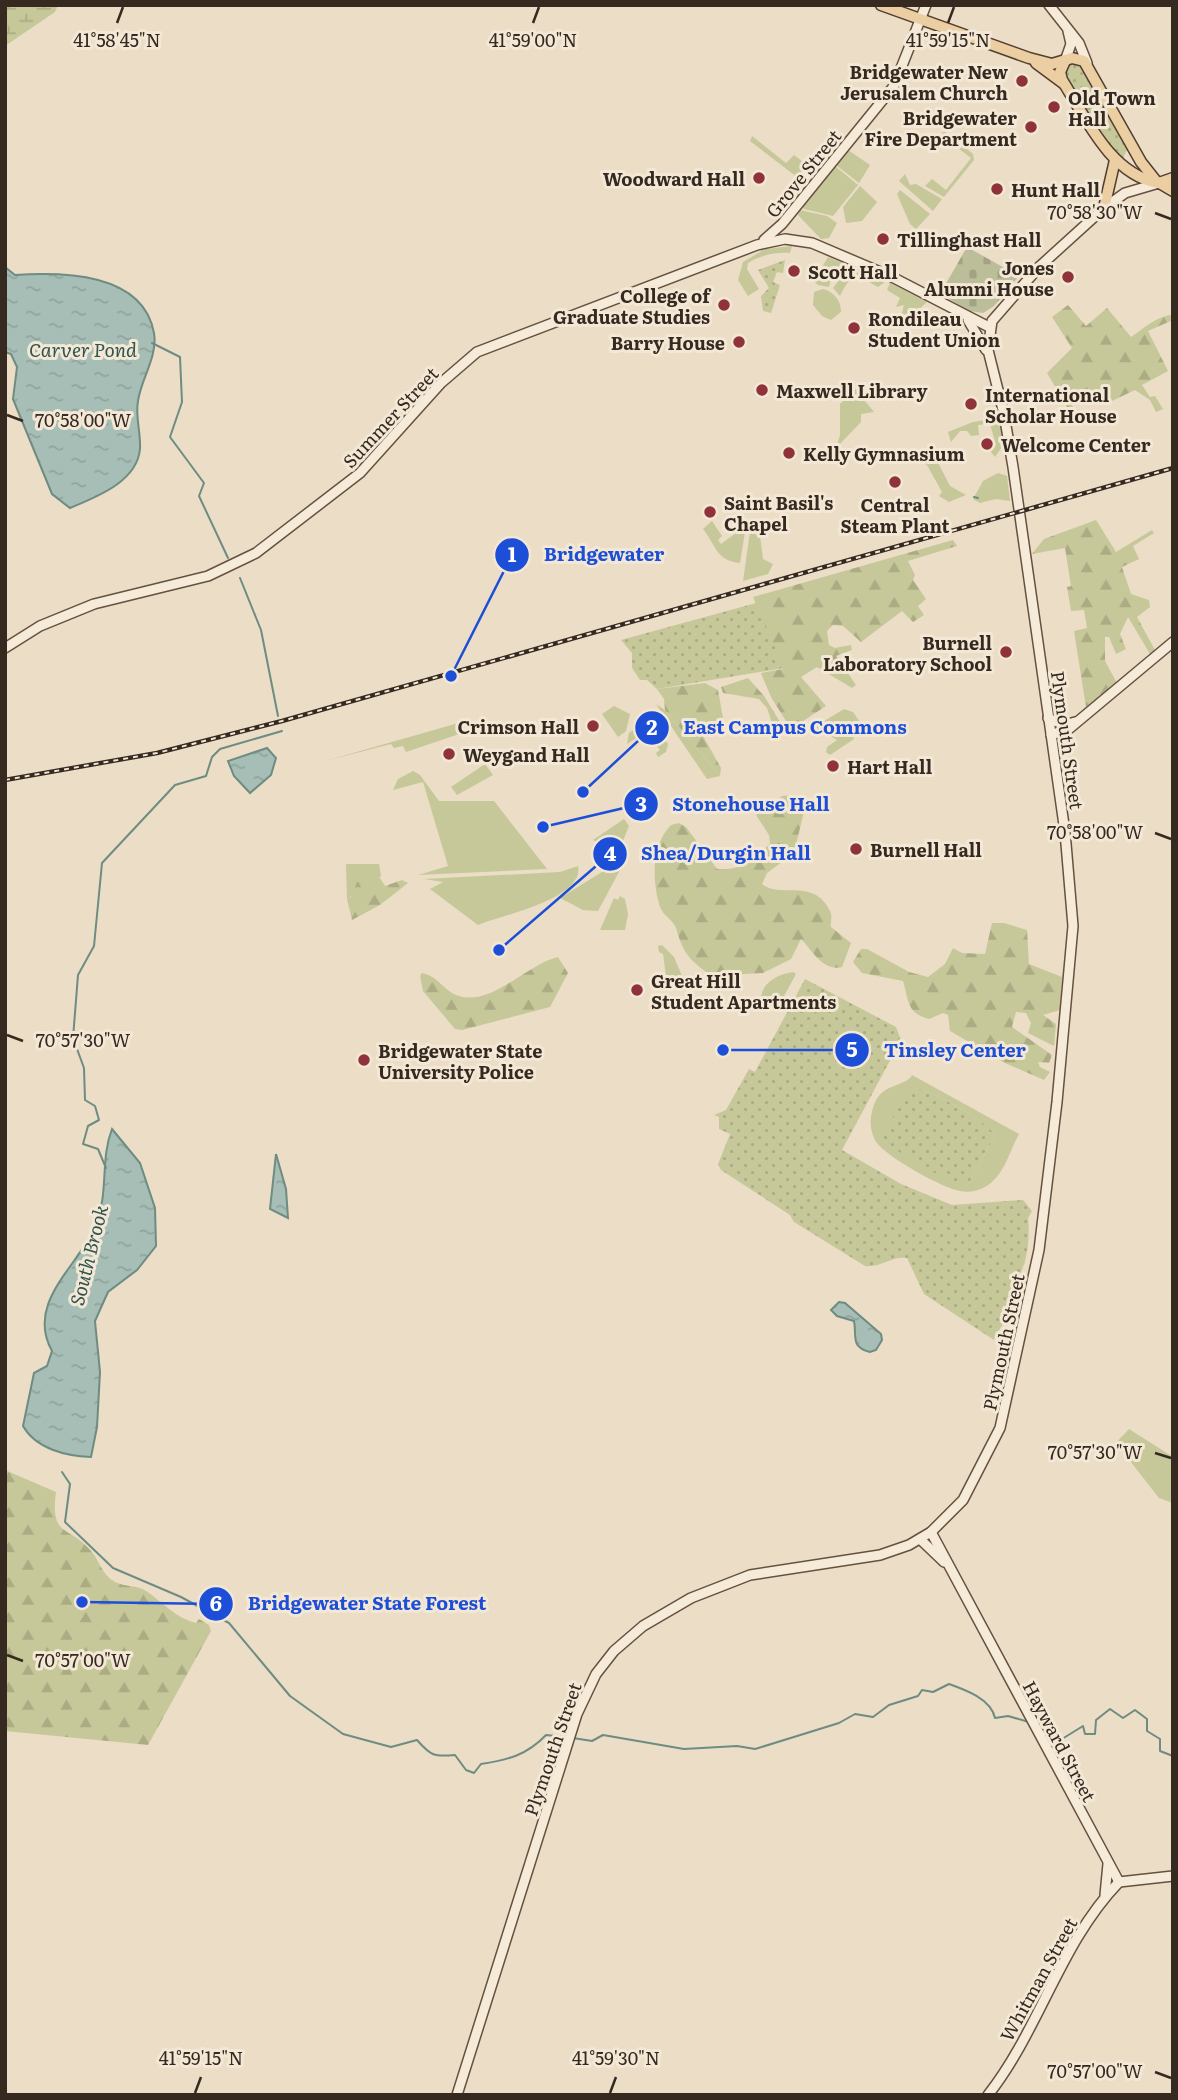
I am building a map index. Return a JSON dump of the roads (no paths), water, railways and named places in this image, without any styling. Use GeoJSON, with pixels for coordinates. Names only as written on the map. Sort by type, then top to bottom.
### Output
{"type":"FeatureCollection","features":[{"type":"Feature","properties":{"kind":"main road"},"geometry":{"type":"LineString","coordinates":[[881,5],[1028,58],[1052,64],[1076,59],[1087,63]]}},
{"type":"Feature","properties":{"kind":"main road","name":"Grove Street"},"geometry":{"type":"LineString","coordinates":[[757,245],[782,224],[894,86],[926,5]]}},
{"type":"Feature","properties":{"kind":"main road"},"geometry":{"type":"LineString","coordinates":[[1049,5],[1079,43],[1132,148],[1158,183]]}},
{"type":"Feature","properties":{"kind":"main road"},"geometry":{"type":"LineString","coordinates":[[1067,29],[1071,44],[1060,75],[1064,83],[1115,160],[1132,174],[1173,191]]}},
{"type":"Feature","properties":{"kind":"main road"},"geometry":{"type":"LineString","coordinates":[[1028,58],[1064,83]]}},
{"type":"Feature","properties":{"kind":"main road"},"geometry":{"type":"LineString","coordinates":[[1115,160],[1129,161],[1132,148]]}},
{"type":"Feature","properties":{"kind":"main road"},"geometry":{"type":"LineString","coordinates":[[1104,208],[1115,160]]}},
{"type":"Feature","properties":{"kind":"main road"},"geometry":{"type":"LineString","coordinates":[[989,327],[1031,275],[1104,208],[1129,191],[1173,178]]}},
{"type":"Feature","properties":{"kind":"main road","name":"Summer Street"},"geometry":{"type":"LineString","coordinates":[[782,224],[792,233],[812,243],[888,275],[989,327]]}},
{"type":"Feature","properties":{"kind":"main road","name":"Summer Street"},"geometry":{"type":"LineString","coordinates":[[5,648],[40,626],[94,604],[208,576],[256,553],[369,465],[441,383],[477,352],[757,245],[790,239],[812,243]]}},
{"type":"Feature","properties":{"kind":"main road","name":"Summer Street"},"geometry":{"type":"LineString","coordinates":[[959,313],[978,331],[990,359]]}},
{"type":"Feature","properties":{"kind":"main road","name":"Plymouth Street"},"geometry":{"type":"LineString","coordinates":[[457,2095],[569,1739],[587,1691],[602,1666],[634,1633],[678,1605],[738,1578],[870,1558],[920,1539],[931,1532],[963,1500],[1000,1428],[1038,1258],[1058,1101],[1072,939],[1070,874],[1008,437],[990,359],[989,327]]}},
{"type":"Feature","properties":{"kind":"main road"},"geometry":{"type":"LineString","coordinates":[[1051,738],[1068,734],[1082,718],[1173,642]]}},
{"type":"Feature","properties":{"kind":"main road"},"geometry":{"type":"LineString","coordinates":[[1048,718],[1065,725],[1082,718]]}},
{"type":"Feature","properties":{"kind":"main road","name":"Hayward Street"},"geometry":{"type":"LineString","coordinates":[[931,1532],[1119,1882]]}},
{"type":"Feature","properties":{"kind":"main road","name":"Hayward Street"},"geometry":{"type":"LineString","coordinates":[[920,1539],[948,1567]]}},
{"type":"Feature","properties":{"kind":"main road"},"geometry":{"type":"LineString","coordinates":[[1105,1896],[1108,1864]]}},
{"type":"Feature","properties":{"kind":"main road"},"geometry":{"type":"LineString","coordinates":[[1119,1882],[1173,1876]]}},
{"type":"Feature","properties":{"kind":"main road","name":"Whitman Street"},"geometry":{"type":"LineString","coordinates":[[988,2095],[1075,1942],[1105,1896],[1119,1882]]}},
{"type":"Feature","properties":{"kind":"water","name":"Carver Pond"},"geometry":{"type":"Polygon","coordinates":[[[5,267],[15,275],[77,276],[118,287],[134,298],[147,313],[154,333],[154,350],[138,401],[140,449],[137,461],[131,471],[114,487],[70,508],[52,494],[13,399],[17,367],[11,354],[5,352],[5,267]]]}},
{"type":"Feature","properties":{"kind":"water"},"geometry":{"type":"Polygon","coordinates":[[[267,748],[276,758],[271,775],[250,793],[234,776],[228,761],[267,748]]]}},
{"type":"Feature","properties":{"kind":"water"},"geometry":{"type":"Polygon","coordinates":[[[112,1129],[140,1163],[155,1208],[156,1246],[137,1270],[108,1292],[95,1321],[100,1372],[97,1427],[91,1457],[52,1450],[36,1440],[23,1426],[34,1373],[47,1366],[52,1351],[45,1333],[45,1316],[50,1300],[88,1240],[100,1212],[106,1152],[112,1129]]]}},
{"type":"Feature","properties":{"kind":"water"},"geometry":{"type":"Polygon","coordinates":[[[276,1154],[286,1189],[288,1218],[270,1209],[276,1154]]]}},
{"type":"Feature","properties":{"kind":"water"},"geometry":{"type":"Polygon","coordinates":[[[839,1302],[845,1303],[881,1334],[882,1340],[876,1350],[870,1352],[859,1347],[854,1321],[837,1316],[831,1310],[839,1302]]]}},
{"type":"Feature","properties":{"kind":"waterway","name":"South Brook"},"geometry":{"type":"LineString","coordinates":[[152,343],[180,357],[182,402],[170,437],[204,483],[199,496],[228,558]]}},
{"type":"Feature","properties":{"kind":"waterway"},"geometry":{"type":"LineString","coordinates":[[974,497],[978,498]]}},
{"type":"Feature","properties":{"kind":"waterway","name":"South Brook"},"geometry":{"type":"LineString","coordinates":[[240,578],[261,630],[278,716]]}},
{"type":"Feature","properties":{"kind":"waterway","name":"South Brook"},"geometry":{"type":"LineString","coordinates":[[106,1168],[98,1149],[83,1144],[88,1126],[99,1120],[95,1106],[85,1100],[84,1068],[73,1038],[78,975],[94,946],[102,863],[175,785],[206,776],[212,757],[220,749],[282,731]]}},
{"type":"Feature","properties":{"kind":"waterway","name":"South Brook"},"geometry":{"type":"LineString","coordinates":[[62,1472],[70,1484],[65,1522],[113,1568],[181,1597],[229,1623],[290,1696],[343,1734],[391,1747],[417,1740],[433,1754],[455,1755],[466,1770],[474,1773],[481,1764],[524,1752],[546,1735],[567,1737]]}},
{"type":"Feature","properties":{"kind":"waterway","name":"South Brook"},"geometry":{"type":"LineString","coordinates":[[573,1738],[592,1741],[603,1735],[684,1749],[737,1746],[755,1749],[839,1723],[855,1714],[873,1717],[889,1705],[918,1696],[922,1690],[933,1692],[949,1684],[983,1700],[993,1711],[995,1718],[1008,1716],[1029,1722]]}},
{"type":"Feature","properties":{"kind":"waterway","name":"South Brook"},"geometry":{"type":"LineString","coordinates":[[1038,1722],[1052,1729],[1055,1736],[1062,1739],[1083,1726],[1085,1734],[1095,1734],[1096,1720],[1110,1709],[1123,1718],[1135,1710],[1147,1719],[1147,1731],[1160,1739],[1160,1751],[1173,1756]]}},
{"type":"Feature","properties":{"kind":"railway"},"geometry":{"type":"LineString","coordinates":[[5,780],[157,753],[282,721],[1173,468]]}},
{"type":"Feature","properties":{"kind":"place","name":"Bridgewater New Jerusalem Church"},"geometry":{"type":"Point","coordinates":[1022,81]}},
{"type":"Feature","properties":{"kind":"place","name":"Old Town Hall"},"geometry":{"type":"Point","coordinates":[1054,107]}},
{"type":"Feature","properties":{"kind":"place","name":"Bridgewater Fire Department"},"geometry":{"type":"Point","coordinates":[1031,127]}},
{"type":"Feature","properties":{"kind":"place","name":"Woodward Hall"},"geometry":{"type":"Point","coordinates":[759,178]}},
{"type":"Feature","properties":{"kind":"place","name":"Hunt Hall"},"geometry":{"type":"Point","coordinates":[997,189]}},
{"type":"Feature","properties":{"kind":"place","name":"Tillinghast Hall"},"geometry":{"type":"Point","coordinates":[883,239]}},
{"type":"Feature","properties":{"kind":"place","name":"Scott Hall"},"geometry":{"type":"Point","coordinates":[794,271]}},
{"type":"Feature","properties":{"kind":"place","name":"Jones Alumni House"},"geometry":{"type":"Point","coordinates":[1068,277]}},
{"type":"Feature","properties":{"kind":"place","name":"College of Graduate Studies"},"geometry":{"type":"Point","coordinates":[724,305]}},
{"type":"Feature","properties":{"kind":"place","name":"Rondileau Student Union"},"geometry":{"type":"Point","coordinates":[854,328]}},
{"type":"Feature","properties":{"kind":"place","name":"Barry House"},"geometry":{"type":"Point","coordinates":[739,342]}},
{"type":"Feature","properties":{"kind":"place","name":"Maxwell Library"},"geometry":{"type":"Point","coordinates":[762,390]}},
{"type":"Feature","properties":{"kind":"place","name":"International Scholar House"},"geometry":{"type":"Point","coordinates":[971,404]}},
{"type":"Feature","properties":{"kind":"place","name":"Welcome Center"},"geometry":{"type":"Point","coordinates":[987,444]}},
{"type":"Feature","properties":{"kind":"place","name":"Kelly Gymnasium"},"geometry":{"type":"Point","coordinates":[789,453]}},
{"type":"Feature","properties":{"kind":"place","name":"Central Steam Plant"},"geometry":{"type":"Point","coordinates":[895,482]}},
{"type":"Feature","properties":{"kind":"place","name":"Saint Basil's Chapel"},"geometry":{"type":"Point","coordinates":[710,512]}},
{"type":"Feature","properties":{"kind":"place","name":"Burnell Laboratory School"},"geometry":{"type":"Point","coordinates":[1006,652]}},
{"type":"Feature","properties":{"kind":"place","name":"Bridgewater"},"geometry":{"type":"Point","coordinates":[451,676]}},
{"type":"Feature","properties":{"kind":"place","name":"Crimson Hall"},"geometry":{"type":"Point","coordinates":[593,726]}},
{"type":"Feature","properties":{"kind":"place","name":"Weygand Hall"},"geometry":{"type":"Point","coordinates":[449,754]}},
{"type":"Feature","properties":{"kind":"place","name":"Hart Hall"},"geometry":{"type":"Point","coordinates":[833,766]}},
{"type":"Feature","properties":{"kind":"place","name":"East Campus Commons"},"geometry":{"type":"Point","coordinates":[583,792]}},
{"type":"Feature","properties":{"kind":"place","name":"Stonehouse Hall"},"geometry":{"type":"Point","coordinates":[543,827]}},
{"type":"Feature","properties":{"kind":"place","name":"Burnell Hall"},"geometry":{"type":"Point","coordinates":[856,849]}},
{"type":"Feature","properties":{"kind":"place","name":"Shea/Durgin Hall"},"geometry":{"type":"Point","coordinates":[499,950]}},
{"type":"Feature","properties":{"kind":"place","name":"Great Hill Student Apartments"},"geometry":{"type":"Point","coordinates":[637,990]}},
{"type":"Feature","properties":{"kind":"place","name":"Tinsley Center"},"geometry":{"type":"Point","coordinates":[723,1050]}},
{"type":"Feature","properties":{"kind":"place","name":"Bridgewater State University Police"},"geometry":{"type":"Point","coordinates":[364,1060]}},
{"type":"Feature","properties":{"kind":"place","name":"Bridgewater State Forest"},"geometry":{"type":"Point","coordinates":[82,1602]}}]}
